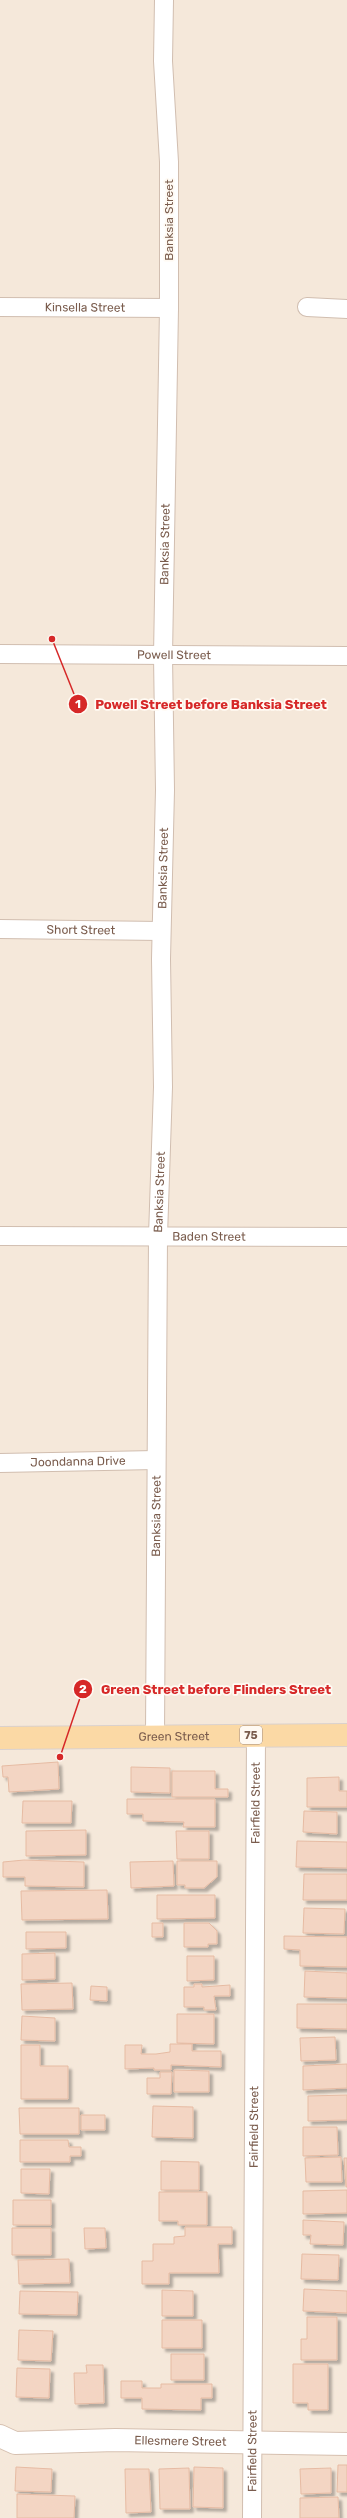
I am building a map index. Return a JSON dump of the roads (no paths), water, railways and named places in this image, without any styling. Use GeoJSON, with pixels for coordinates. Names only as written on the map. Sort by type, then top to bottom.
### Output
{"type":"FeatureCollection","features":[{"type":"Feature","properties":{"kind":"main road","name":"Green Street"},"geometry":{"type":"LineString","coordinates":[[0,1738],[347,1735]]}},
{"type":"Feature","properties":{"kind":"street","name":"Banksia Street"},"geometry":{"type":"LineString","coordinates":[[155,1736],[158,1236],[164,1087],[161,931],[165,790],[163,656],[169,308],[169,162],[163,61],[164,0]]}},
{"type":"Feature","properties":{"kind":"street","name":"Kinsella Street"},"geometry":{"type":"LineString","coordinates":[[0,307],[169,308]]}},
{"type":"Feature","properties":{"kind":"street"},"geometry":{"type":"LineString","coordinates":[[307,307],[347,309]]}},
{"type":"Feature","properties":{"kind":"street","name":"Powell Street"},"geometry":{"type":"LineString","coordinates":[[0,654],[347,656]]}},
{"type":"Feature","properties":{"kind":"street","name":"Short Street"},"geometry":{"type":"LineString","coordinates":[[0,929],[161,931]]}},
{"type":"Feature","properties":{"kind":"street","name":"Baden Street"},"geometry":{"type":"LineString","coordinates":[[0,1236],[347,1237]]}},
{"type":"Feature","properties":{"kind":"street","name":"Joondanna Drive"},"geometry":{"type":"LineString","coordinates":[[0,1463],[156,1460]]}},
{"type":"Feature","properties":{"kind":"street","name":"Fairfield Street"},"geometry":{"type":"LineString","coordinates":[[252,2518],[256,1735]]}},
{"type":"Feature","properties":{"kind":"street","name":"Ellesmere Street"},"geometry":{"type":"LineString","coordinates":[[5,2443],[115,2440],[347,2444]]}},
{"type":"Feature","properties":{"kind":"place","name":"Powell Street before Banksia Street"},"geometry":{"type":"Point","coordinates":[52,639]}},
{"type":"Feature","properties":{"kind":"place","name":"Green Street before Flinders Street"},"geometry":{"type":"Point","coordinates":[60,1757]}}]}
